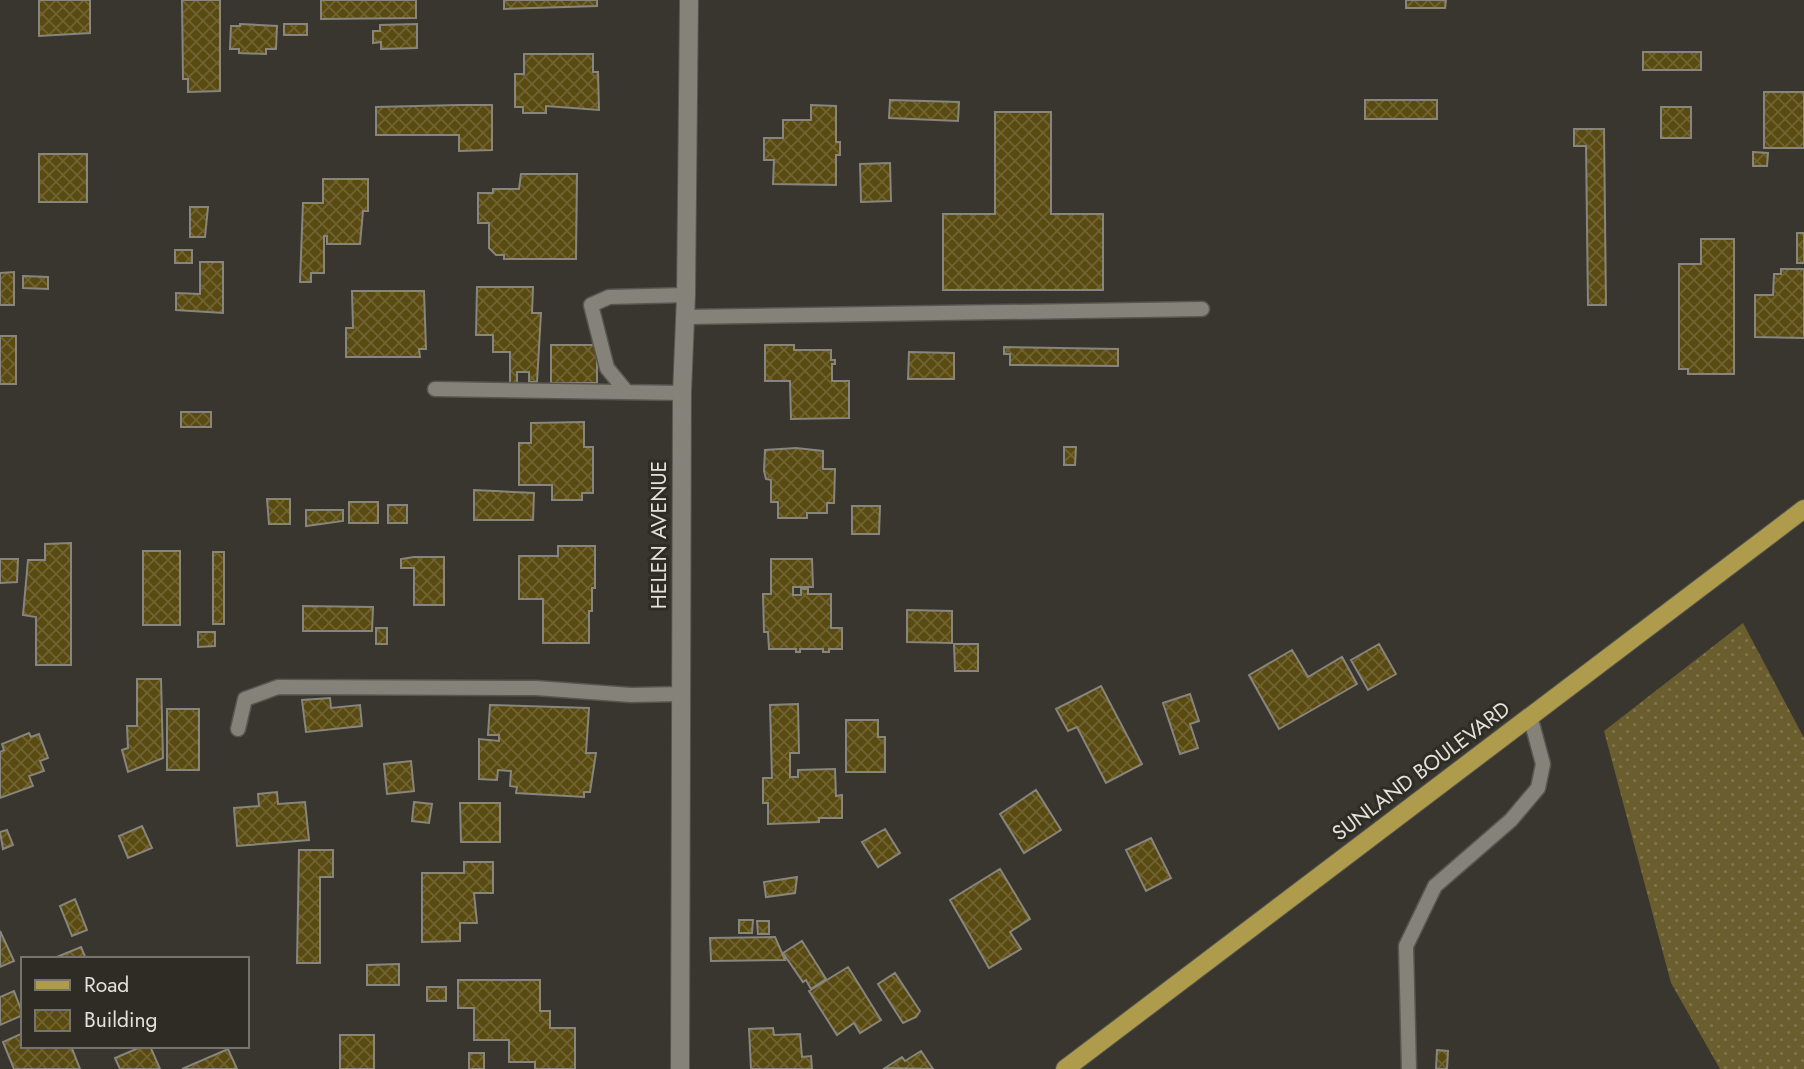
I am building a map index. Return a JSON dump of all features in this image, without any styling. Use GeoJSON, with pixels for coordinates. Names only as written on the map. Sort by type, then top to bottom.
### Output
{"type":"FeatureCollection","features":[{"type":"Feature","properties":{"kind":"main road","name":"SUNLAND BOULEVARD"},"geometry":{"type":"LineString","coordinates":[[1065,1069],[1804,509]]}},
{"type":"Feature","properties":{"kind":"street","name":"HELEN AVENUE"},"geometry":{"type":"LineString","coordinates":[[680,1069],[682,393],[686,317],[689,0]]}},
{"type":"Feature","properties":{"kind":"lane"},"geometry":{"type":"LineString","coordinates":[[625,390],[607,368],[592,305],[609,297],[686,295]]}},
{"type":"Feature","properties":{"kind":"lane"},"geometry":{"type":"LineString","coordinates":[[686,317],[1202,309]]}},
{"type":"Feature","properties":{"kind":"lane"},"geometry":{"type":"LineString","coordinates":[[435,390],[625,390],[682,393]]}},
{"type":"Feature","properties":{"kind":"lane"},"geometry":{"type":"LineString","coordinates":[[238,729],[245,699],[278,687],[536,688],[631,695],[682,694]]}},
{"type":"Feature","properties":{"kind":"lane"},"geometry":{"type":"LineString","coordinates":[[1409,1069],[1406,946],[1435,886],[1511,820],[1538,788],[1543,764],[1530,716]]}},
{"type":"Feature","properties":{"kind":"shaded area"},"geometry":{"type":"Polygon","coordinates":[[[1743,623],[1804,738],[1804,1069],[1720,1069],[1671,983],[1604,731],[1743,623]]]}},
{"type":"Feature","properties":{"kind":"building"},"geometry":{"type":"Polygon","coordinates":[[[39,0],[90,0],[90,33],[39,36],[39,0]]]}},
{"type":"Feature","properties":{"kind":"building"},"geometry":{"type":"Polygon","coordinates":[[[182,0],[220,0],[220,91],[188,92],[188,79],[183,79],[182,0]]]}},
{"type":"Feature","properties":{"kind":"building"},"geometry":{"type":"Polygon","coordinates":[[[321,0],[416,0],[416,18],[321,19],[321,0]]]}},
{"type":"Feature","properties":{"kind":"building"},"geometry":{"type":"Polygon","coordinates":[[[504,0],[597,0],[597,6],[504,9],[504,0]]]}},
{"type":"Feature","properties":{"kind":"building"},"geometry":{"type":"Polygon","coordinates":[[[1406,0],[1446,0],[1445,8],[1406,8],[1406,0]]]}},
{"type":"Feature","properties":{"kind":"building"},"geometry":{"type":"Polygon","coordinates":[[[284,24],[307,24],[307,35],[284,35],[284,24]]]}},
{"type":"Feature","properties":{"kind":"building"},"geometry":{"type":"Polygon","coordinates":[[[417,24],[417,48],[381,49],[381,42],[373,43],[373,31],[380,31],[380,25],[417,24]]]}},
{"type":"Feature","properties":{"kind":"building"},"geometry":{"type":"Polygon","coordinates":[[[231,26],[277,26],[276,49],[266,49],[266,54],[239,53],[239,49],[230,49],[231,26]]]}},
{"type":"Feature","properties":{"kind":"building"},"geometry":{"type":"Polygon","coordinates":[[[1643,52],[1701,52],[1701,70],[1643,70],[1643,52]]]}},
{"type":"Feature","properties":{"kind":"building"},"geometry":{"type":"Polygon","coordinates":[[[524,54],[593,54],[593,72],[598,72],[599,110],[546,106],[546,113],[523,113],[523,107],[515,107],[515,74],[524,74],[524,54]]]}},
{"type":"Feature","properties":{"kind":"building"},"geometry":{"type":"Polygon","coordinates":[[[1764,92],[1804,92],[1804,148],[1764,148],[1764,92]]]}},
{"type":"Feature","properties":{"kind":"building"},"geometry":{"type":"Polygon","coordinates":[[[890,100],[959,102],[958,121],[889,118],[890,100]]]}},
{"type":"Feature","properties":{"kind":"building"},"geometry":{"type":"Polygon","coordinates":[[[1365,100],[1437,100],[1437,119],[1365,119],[1365,100]]]}},
{"type":"Feature","properties":{"kind":"building"},"geometry":{"type":"Polygon","coordinates":[[[492,105],[492,150],[459,151],[459,135],[376,135],[376,107],[492,105]]]}},
{"type":"Feature","properties":{"kind":"building"},"geometry":{"type":"Polygon","coordinates":[[[811,105],[836,106],[836,142],[840,142],[840,155],[836,155],[836,185],[773,184],[774,160],[764,160],[764,138],[783,138],[783,120],[811,120],[811,105]]]}},
{"type":"Feature","properties":{"kind":"building"},"geometry":{"type":"Polygon","coordinates":[[[1661,107],[1691,107],[1691,138],[1661,138],[1661,107]]]}},
{"type":"Feature","properties":{"kind":"building"},"geometry":{"type":"Polygon","coordinates":[[[995,112],[1051,112],[1051,214],[1103,214],[1103,290],[943,290],[943,214],[995,214],[995,112]]]}},
{"type":"Feature","properties":{"kind":"building"},"geometry":{"type":"Polygon","coordinates":[[[1574,129],[1604,129],[1606,305],[1588,305],[1586,146],[1574,146],[1574,129]]]}},
{"type":"Feature","properties":{"kind":"building"},"geometry":{"type":"Polygon","coordinates":[[[1753,152],[1768,153],[1767,166],[1753,166],[1753,152]]]}},
{"type":"Feature","properties":{"kind":"building"},"geometry":{"type":"Polygon","coordinates":[[[39,154],[87,154],[87,202],[39,202],[39,154]]]}},
{"type":"Feature","properties":{"kind":"building"},"geometry":{"type":"Polygon","coordinates":[[[890,163],[891,201],[861,202],[860,164],[890,163]]]}},
{"type":"Feature","properties":{"kind":"building"},"geometry":{"type":"Polygon","coordinates":[[[521,174],[577,174],[576,259],[504,259],[504,255],[496,255],[489,248],[489,223],[478,223],[478,193],[493,193],[493,189],[519,189],[521,174]]]}},
{"type":"Feature","properties":{"kind":"building"},"geometry":{"type":"Polygon","coordinates":[[[323,179],[368,179],[368,211],[363,211],[360,244],[327,244],[327,236],[324,236],[324,273],[311,273],[311,282],[300,282],[303,203],[323,203],[323,179]]]}},
{"type":"Feature","properties":{"kind":"building"},"geometry":{"type":"Polygon","coordinates":[[[190,207],[208,207],[205,237],[190,237],[190,207]]]}},
{"type":"Feature","properties":{"kind":"building"},"geometry":{"type":"Polygon","coordinates":[[[1797,233],[1804,233],[1804,263],[1797,263],[1797,233]]]}},
{"type":"Feature","properties":{"kind":"building"},"geometry":{"type":"Polygon","coordinates":[[[1701,239],[1734,239],[1734,374],[1688,374],[1688,369],[1679,369],[1679,264],[1701,264],[1701,239]]]}},
{"type":"Feature","properties":{"kind":"building"},"geometry":{"type":"Polygon","coordinates":[[[175,250],[192,250],[192,263],[175,263],[175,250]]]}},
{"type":"Feature","properties":{"kind":"building"},"geometry":{"type":"Polygon","coordinates":[[[200,262],[223,262],[223,313],[176,310],[176,293],[200,294],[200,262]]]}},
{"type":"Feature","properties":{"kind":"building"},"geometry":{"type":"Polygon","coordinates":[[[1781,269],[1804,269],[1804,338],[1755,337],[1755,295],[1773,295],[1774,274],[1781,274],[1781,269]]]}},
{"type":"Feature","properties":{"kind":"building"},"geometry":{"type":"Polygon","coordinates":[[[14,272],[14,305],[0,305],[0,273],[14,272]]]}},
{"type":"Feature","properties":{"kind":"building"},"geometry":{"type":"Polygon","coordinates":[[[23,276],[48,277],[48,289],[23,288],[23,276]]]}},
{"type":"Feature","properties":{"kind":"building"},"geometry":{"type":"Polygon","coordinates":[[[477,287],[533,287],[532,313],[541,313],[537,382],[529,382],[529,372],[517,372],[517,383],[510,383],[510,352],[493,352],[493,335],[476,335],[477,287]]]}},
{"type":"Feature","properties":{"kind":"building"},"geometry":{"type":"Polygon","coordinates":[[[352,291],[424,291],[426,349],[419,349],[420,357],[346,357],[346,328],[353,328],[352,291]]]}},
{"type":"Feature","properties":{"kind":"building"},"geometry":{"type":"Polygon","coordinates":[[[0,336],[16,336],[16,384],[0,384],[0,336]]]}},
{"type":"Feature","properties":{"kind":"building"},"geometry":{"type":"Polygon","coordinates":[[[551,345],[597,345],[597,383],[551,383],[551,345]]]}},
{"type":"Feature","properties":{"kind":"building"},"geometry":{"type":"Polygon","coordinates":[[[765,345],[794,345],[794,350],[831,350],[831,360],[835,360],[835,364],[832,364],[832,381],[849,381],[849,418],[791,419],[790,381],[765,381],[765,345]]]}},
{"type":"Feature","properties":{"kind":"building"},"geometry":{"type":"Polygon","coordinates":[[[1004,347],[1118,349],[1118,366],[1010,365],[1010,354],[1004,354],[1004,347]]]}},
{"type":"Feature","properties":{"kind":"building"},"geometry":{"type":"Polygon","coordinates":[[[909,352],[954,353],[954,379],[908,379],[909,352]]]}},
{"type":"Feature","properties":{"kind":"building"},"geometry":{"type":"Polygon","coordinates":[[[181,412],[211,412],[211,427],[181,427],[181,412]]]}},
{"type":"Feature","properties":{"kind":"building"},"geometry":{"type":"Polygon","coordinates":[[[584,422],[584,447],[593,447],[593,493],[582,493],[582,500],[552,500],[552,485],[519,485],[519,443],[531,443],[531,423],[584,422]]]}},
{"type":"Feature","properties":{"kind":"building"},"geometry":{"type":"Polygon","coordinates":[[[1064,447],[1076,447],[1075,465],[1064,465],[1064,447]]]}},
{"type":"Feature","properties":{"kind":"building"},"geometry":{"type":"Polygon","coordinates":[[[796,448],[823,451],[823,469],[835,469],[834,503],[827,503],[827,513],[807,513],[807,518],[778,518],[778,502],[771,502],[771,480],[766,479],[764,471],[765,450],[796,448]]]}},
{"type":"Feature","properties":{"kind":"building"},"geometry":{"type":"Polygon","coordinates":[[[474,490],[534,493],[533,520],[474,520],[474,490]]]}},
{"type":"Feature","properties":{"kind":"building"},"geometry":{"type":"Polygon","coordinates":[[[267,499],[290,499],[290,524],[269,524],[267,499]]]}},
{"type":"Feature","properties":{"kind":"building"},"geometry":{"type":"Polygon","coordinates":[[[349,502],[378,502],[378,523],[349,523],[349,502]]]}},
{"type":"Feature","properties":{"kind":"building"},"geometry":{"type":"Polygon","coordinates":[[[388,505],[407,505],[407,523],[388,523],[388,505]]]}},
{"type":"Feature","properties":{"kind":"building"},"geometry":{"type":"Polygon","coordinates":[[[852,506],[880,506],[879,534],[852,534],[852,506]]]}},
{"type":"Feature","properties":{"kind":"building"},"geometry":{"type":"Polygon","coordinates":[[[306,510],[343,510],[343,521],[306,526],[306,510]]]}},
{"type":"Feature","properties":{"kind":"building"},"geometry":{"type":"Polygon","coordinates":[[[71,543],[71,665],[36,665],[36,617],[23,615],[28,560],[45,560],[45,544],[71,543]]]}},
{"type":"Feature","properties":{"kind":"building"},"geometry":{"type":"Polygon","coordinates":[[[558,546],[595,546],[595,588],[592,588],[592,611],[589,611],[589,643],[543,643],[543,599],[519,599],[519,556],[558,556],[558,546]]]}},
{"type":"Feature","properties":{"kind":"building"},"geometry":{"type":"Polygon","coordinates":[[[143,551],[180,551],[180,625],[143,625],[143,551]]]}},
{"type":"Feature","properties":{"kind":"building"},"geometry":{"type":"Polygon","coordinates":[[[213,552],[224,552],[224,624],[213,624],[213,552]]]}},
{"type":"Feature","properties":{"kind":"building"},"geometry":{"type":"Polygon","coordinates":[[[444,557],[444,605],[414,605],[414,568],[401,568],[401,559],[444,557]]]}},
{"type":"Feature","properties":{"kind":"building"},"geometry":{"type":"Polygon","coordinates":[[[0,559],[18,559],[17,582],[0,583],[0,559]]]}},
{"type":"Feature","properties":{"kind":"building"},"geometry":{"type":"Polygon","coordinates":[[[771,559],[812,559],[813,587],[793,587],[793,595],[801,595],[801,589],[808,589],[808,594],[831,594],[831,628],[842,628],[842,649],[823,652],[823,649],[800,649],[800,652],[796,652],[796,649],[769,649],[768,632],[764,632],[763,594],[771,594],[771,559]]]}},
{"type":"Feature","properties":{"kind":"building"},"geometry":{"type":"Polygon","coordinates":[[[303,606],[373,607],[372,631],[303,631],[303,606]]]}},
{"type":"Feature","properties":{"kind":"building"},"geometry":{"type":"Polygon","coordinates":[[[907,610],[952,611],[952,643],[907,642],[907,610]]]}},
{"type":"Feature","properties":{"kind":"building"},"geometry":{"type":"Polygon","coordinates":[[[376,628],[387,628],[387,644],[376,644],[376,628]]]}},
{"type":"Feature","properties":{"kind":"building"},"geometry":{"type":"Polygon","coordinates":[[[198,632],[215,632],[215,646],[198,647],[198,632]]]}},
{"type":"Feature","properties":{"kind":"building"},"geometry":{"type":"Polygon","coordinates":[[[954,644],[978,644],[978,671],[955,671],[954,644]]]}},
{"type":"Feature","properties":{"kind":"building"},"geometry":{"type":"Polygon","coordinates":[[[1379,644],[1396,674],[1368,690],[1351,660],[1379,644]]]}},
{"type":"Feature","properties":{"kind":"building"},"geometry":{"type":"Polygon","coordinates":[[[1292,650],[1308,677],[1342,657],[1357,684],[1279,729],[1249,675],[1292,650]]]}},
{"type":"Feature","properties":{"kind":"building"},"geometry":{"type":"Polygon","coordinates":[[[137,679],[161,679],[163,758],[128,772],[122,750],[128,748],[127,726],[137,726],[137,679]]]}},
{"type":"Feature","properties":{"kind":"building"},"geometry":{"type":"Polygon","coordinates":[[[1101,686],[1142,764],[1106,783],[1077,727],[1068,731],[1056,709],[1101,686]]]}},
{"type":"Feature","properties":{"kind":"building"},"geometry":{"type":"Polygon","coordinates":[[[1190,694],[1199,721],[1190,724],[1198,748],[1180,754],[1163,703],[1190,694]]]}},
{"type":"Feature","properties":{"kind":"building"},"geometry":{"type":"Polygon","coordinates":[[[330,698],[331,708],[360,705],[362,726],[306,732],[302,700],[330,698]]]}},
{"type":"Feature","properties":{"kind":"building"},"geometry":{"type":"Polygon","coordinates":[[[798,704],[799,753],[790,753],[790,777],[798,777],[798,770],[835,769],[836,796],[842,795],[842,818],[819,818],[819,822],[768,824],[768,803],[763,803],[763,778],[772,778],[770,705],[798,704]]]}},
{"type":"Feature","properties":{"kind":"building"},"geometry":{"type":"Polygon","coordinates":[[[490,705],[589,708],[586,753],[596,753],[590,792],[584,792],[584,797],[516,793],[517,787],[510,786],[511,771],[498,770],[497,780],[479,779],[479,739],[499,741],[499,735],[488,735],[490,705]]]}},
{"type":"Feature","properties":{"kind":"building"},"geometry":{"type":"Polygon","coordinates":[[[167,709],[199,709],[199,770],[167,770],[167,709]]]}},
{"type":"Feature","properties":{"kind":"building"},"geometry":{"type":"Polygon","coordinates":[[[846,720],[878,720],[878,737],[885,737],[885,772],[846,772],[846,720]]]}},
{"type":"Feature","properties":{"kind":"building"},"geometry":{"type":"Polygon","coordinates":[[[29,733],[31,737],[39,734],[48,758],[40,761],[44,771],[29,776],[33,786],[0,798],[0,752],[4,750],[2,744],[29,733]]]}},
{"type":"Feature","properties":{"kind":"building"},"geometry":{"type":"Polygon","coordinates":[[[411,761],[414,791],[387,794],[384,764],[411,761]]]}},
{"type":"Feature","properties":{"kind":"building"},"geometry":{"type":"Polygon","coordinates":[[[1036,790],[1061,830],[1024,853],[1000,814],[1036,790]]]}},
{"type":"Feature","properties":{"kind":"building"},"geometry":{"type":"Polygon","coordinates":[[[277,792],[278,804],[305,802],[309,840],[237,846],[234,808],[259,806],[258,794],[277,792]]]}},
{"type":"Feature","properties":{"kind":"building"},"geometry":{"type":"Polygon","coordinates":[[[414,802],[432,804],[429,823],[412,821],[414,802]]]}},
{"type":"Feature","properties":{"kind":"building"},"geometry":{"type":"Polygon","coordinates":[[[460,803],[500,803],[500,842],[461,842],[460,803]]]}},
{"type":"Feature","properties":{"kind":"building"},"geometry":{"type":"Polygon","coordinates":[[[142,826],[152,848],[128,858],[119,836],[142,826]]]}},
{"type":"Feature","properties":{"kind":"building"},"geometry":{"type":"Polygon","coordinates":[[[885,829],[900,853],[878,867],[862,842],[885,829]]]}},
{"type":"Feature","properties":{"kind":"building"},"geometry":{"type":"Polygon","coordinates":[[[7,830],[13,845],[3,849],[0,832],[7,830]]]}},
{"type":"Feature","properties":{"kind":"building"},"geometry":{"type":"Polygon","coordinates":[[[1151,838],[1171,878],[1146,891],[1126,850],[1151,838]]]}},
{"type":"Feature","properties":{"kind":"building"},"geometry":{"type":"Polygon","coordinates":[[[299,850],[333,850],[333,877],[320,877],[320,963],[297,963],[299,850]]]}},
{"type":"Feature","properties":{"kind":"building"},"geometry":{"type":"Polygon","coordinates":[[[464,862],[493,862],[493,893],[474,893],[477,923],[460,923],[460,941],[422,942],[422,873],[464,873],[464,862]]]}},
{"type":"Feature","properties":{"kind":"building"},"geometry":{"type":"Polygon","coordinates":[[[1000,869],[1030,919],[1010,932],[1021,949],[989,968],[950,900],[1000,869]]]}},
{"type":"Feature","properties":{"kind":"building"},"geometry":{"type":"Polygon","coordinates":[[[797,877],[795,893],[766,897],[764,882],[797,877]]]}},
{"type":"Feature","properties":{"kind":"building"},"geometry":{"type":"Polygon","coordinates":[[[75,899],[87,930],[72,936],[60,906],[75,899]]]}},
{"type":"Feature","properties":{"kind":"building"},"geometry":{"type":"Polygon","coordinates":[[[739,920],[753,920],[752,933],[739,933],[739,920]]]}},
{"type":"Feature","properties":{"kind":"building"},"geometry":{"type":"Polygon","coordinates":[[[757,921],[769,921],[769,934],[758,934],[757,921]]]}},
{"type":"Feature","properties":{"kind":"building"},"geometry":{"type":"Polygon","coordinates":[[[0,931],[14,961],[0,967],[0,931]]]}},
{"type":"Feature","properties":{"kind":"building"},"geometry":{"type":"Polygon","coordinates":[[[775,937],[785,960],[711,961],[710,938],[775,937]]]}},
{"type":"Feature","properties":{"kind":"building"},"geometry":{"type":"Polygon","coordinates":[[[802,941],[826,979],[811,989],[783,953],[802,941]]]}},
{"type":"Feature","properties":{"kind":"building"},"geometry":{"type":"Polygon","coordinates":[[[81,947],[85,957],[57,957],[81,947]]]}},
{"type":"Feature","properties":{"kind":"building"},"geometry":{"type":"Polygon","coordinates":[[[399,964],[399,985],[367,985],[367,965],[399,964]]]}},
{"type":"Feature","properties":{"kind":"building"},"geometry":{"type":"Polygon","coordinates":[[[848,967],[881,1020],[860,1033],[854,1023],[837,1035],[809,991],[848,967]]]}},
{"type":"Feature","properties":{"kind":"building"},"geometry":{"type":"Polygon","coordinates":[[[895,973],[920,1011],[916,1017],[903,1023],[878,984],[895,973]]]}},
{"type":"Feature","properties":{"kind":"building"},"geometry":{"type":"Polygon","coordinates":[[[458,980],[540,980],[540,1011],[550,1011],[550,1028],[575,1028],[575,1069],[535,1069],[535,1062],[509,1062],[509,1040],[474,1040],[474,1008],[458,1008],[458,980]]]}},
{"type":"Feature","properties":{"kind":"building"},"geometry":{"type":"Polygon","coordinates":[[[427,987],[446,987],[446,1001],[427,1001],[427,987]]]}},
{"type":"Feature","properties":{"kind":"building"},"geometry":{"type":"Polygon","coordinates":[[[14,991],[21,1016],[0,1025],[0,997],[14,991]]]}},
{"type":"Feature","properties":{"kind":"building"},"geometry":{"type":"Polygon","coordinates":[[[773,1028],[774,1035],[800,1034],[802,1057],[811,1056],[812,1069],[751,1069],[749,1029],[773,1028]]]}},
{"type":"Feature","properties":{"kind":"building"},"geometry":{"type":"Polygon","coordinates":[[[21,1034],[21,1048],[72,1048],[80,1069],[14,1069],[3,1042],[21,1034]]]}},
{"type":"Feature","properties":{"kind":"building"},"geometry":{"type":"Polygon","coordinates":[[[340,1035],[374,1035],[374,1069],[340,1069],[340,1035]]]}},
{"type":"Feature","properties":{"kind":"building"},"geometry":{"type":"Polygon","coordinates":[[[138,1048],[151,1048],[160,1069],[120,1069],[115,1058],[138,1048]]]}},
{"type":"Feature","properties":{"kind":"building"},"geometry":{"type":"Polygon","coordinates":[[[228,1049],[237,1069],[182,1069],[228,1049]]]}},
{"type":"Feature","properties":{"kind":"building"},"geometry":{"type":"Polygon","coordinates":[[[1437,1050],[1448,1051],[1447,1069],[1436,1069],[1437,1050]]]}},
{"type":"Feature","properties":{"kind":"building"},"geometry":{"type":"Polygon","coordinates":[[[921,1051],[933,1069],[885,1068],[902,1057],[905,1061],[921,1051]]]}},
{"type":"Feature","properties":{"kind":"building"},"geometry":{"type":"Polygon","coordinates":[[[469,1053],[484,1053],[484,1069],[469,1069],[469,1053]]]}}]}
